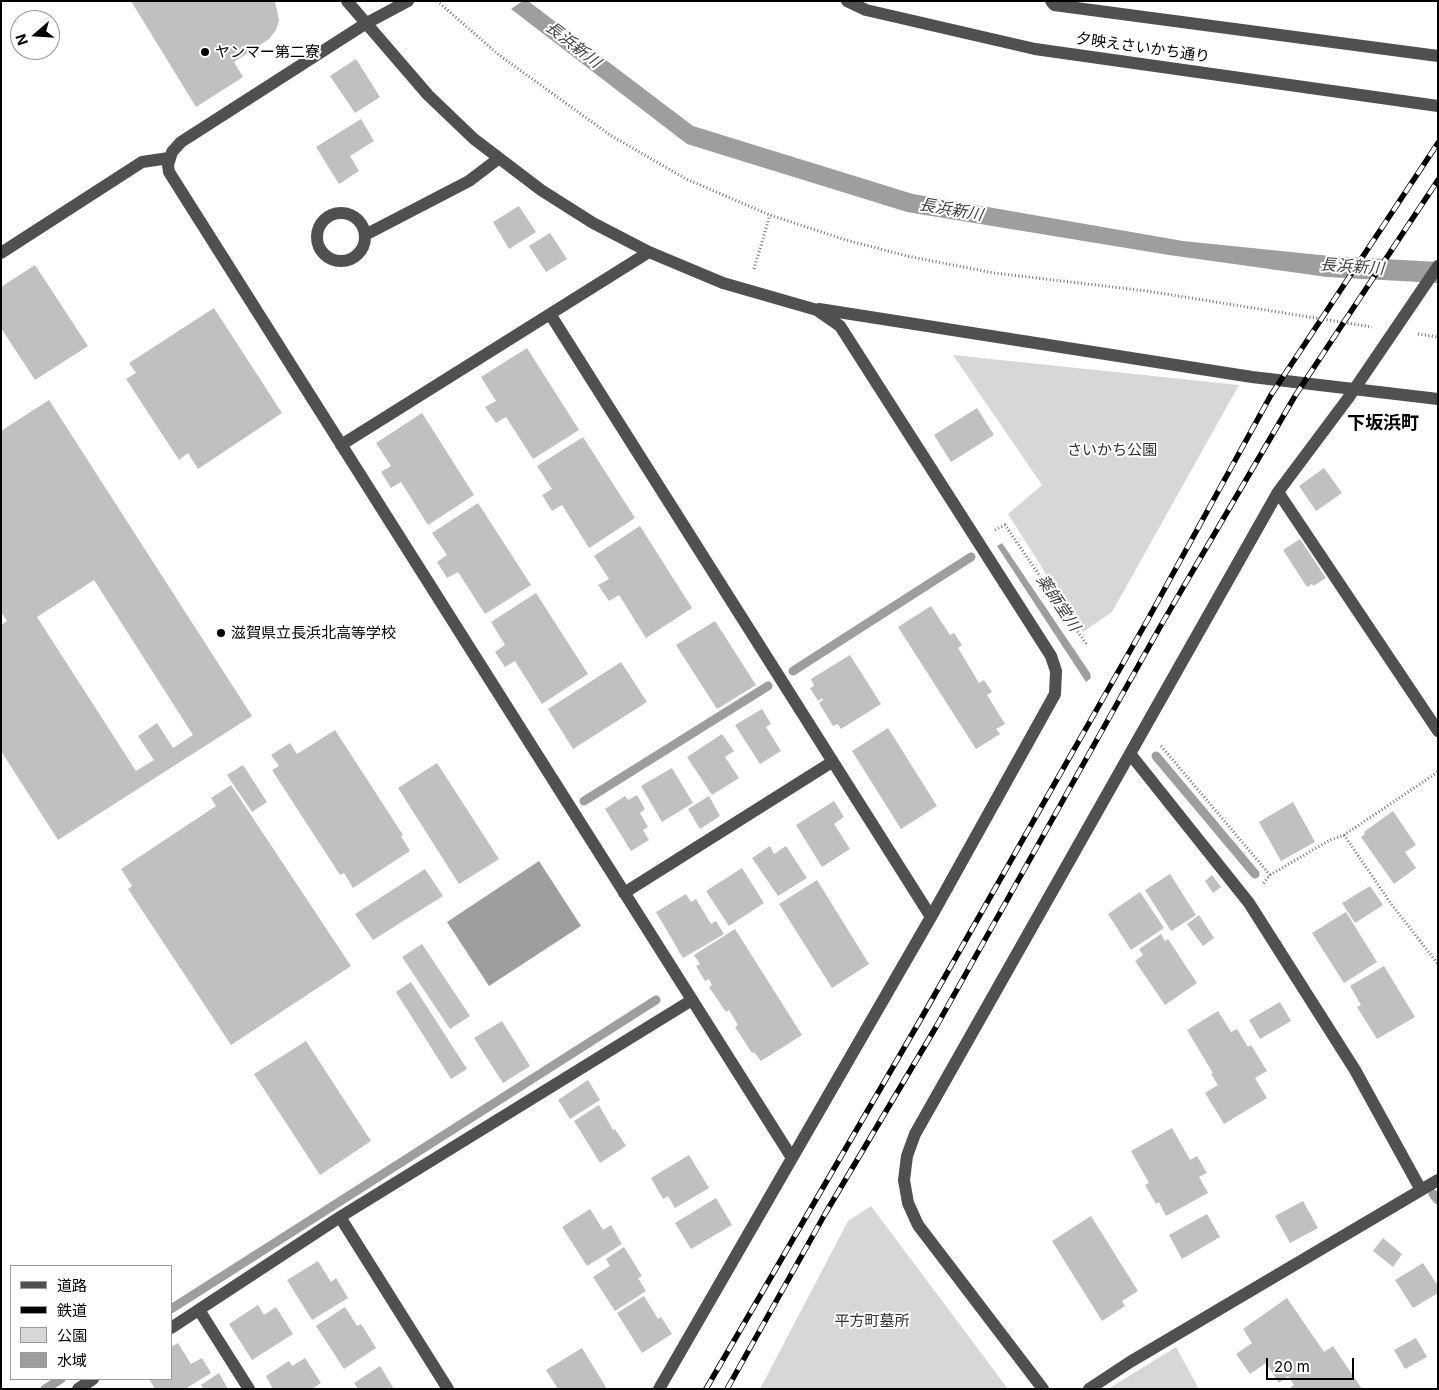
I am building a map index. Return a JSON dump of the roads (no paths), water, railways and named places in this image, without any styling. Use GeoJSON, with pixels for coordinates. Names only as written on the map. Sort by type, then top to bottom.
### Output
{"type":"FeatureCollection","features":[{"type":"Feature","properties":{"kind":"street"},"geometry":{"type":"LineString","coordinates":[[347,1],[428,95],[498,159],[567,207],[649,252],[698,274],[749,292],[808,307],[1252,377],[1438,399]]}},
{"type":"Feature","properties":{"kind":"street"},"geometry":{"type":"LineString","coordinates":[[408,1],[366,24],[181,142],[169,158],[169,172],[792,1158]]}},
{"type":"Feature","properties":{"kind":"street","name":"夕映えさいかち通り"},"geometry":{"type":"LineString","coordinates":[[847,1],[866,10],[1035,49],[1438,106]]}},
{"type":"Feature","properties":{"kind":"street"},"geometry":{"type":"LineString","coordinates":[[1051,1],[1054,5],[1438,56]]}},
{"type":"Feature","properties":{"kind":"street"},"geometry":{"type":"LineString","coordinates":[[1,253],[142,162],[169,158]]}},
{"type":"Feature","properties":{"kind":"street"},"geometry":{"type":"LineString","coordinates":[[365,235],[469,181],[498,159]]}},
{"type":"Feature","properties":{"kind":"street"},"geometry":{"type":"LineString","coordinates":[[341,446],[649,252]]}},
{"type":"Feature","properties":{"kind":"street"},"geometry":{"type":"LineString","coordinates":[[1044,1389],[918,1225],[906,1195],[904,1180],[906,1156],[916,1134],[1278,492],[1348,397],[1438,266]]}},
{"type":"Feature","properties":{"kind":"street"},"geometry":{"type":"LineString","coordinates":[[659,1389],[931,917],[1056,694],[1056,671],[1051,656],[977,539],[845,334],[833,320],[808,307]]}},
{"type":"Feature","properties":{"kind":"street"},"geometry":{"type":"LineString","coordinates":[[550,314],[931,917]]}},
{"type":"Feature","properties":{"kind":"street"},"geometry":{"type":"LineString","coordinates":[[1278,492],[1438,731]]}},
{"type":"Feature","properties":{"kind":"street"},"geometry":{"type":"LineString","coordinates":[[1131,754],[1249,903],[1355,1070],[1421,1190]]}},
{"type":"Feature","properties":{"kind":"street"},"geometry":{"type":"LineString","coordinates":[[624,893],[832,762]]}},
{"type":"Feature","properties":{"kind":"street"},"geometry":{"type":"LineString","coordinates":[[172,1327],[340,1217],[692,1000]]}},
{"type":"Feature","properties":{"kind":"street"},"geometry":{"type":"LineString","coordinates":[[1089,1389],[1130,1362],[1438,1180]]}},
{"type":"Feature","properties":{"kind":"street"},"geometry":{"type":"LineString","coordinates":[[340,1217],[447,1388]]}},
{"type":"Feature","properties":{"kind":"street"},"geometry":{"type":"LineString","coordinates":[[199,1310],[249,1389]]}},
{"type":"Feature","properties":{"kind":"street"},"geometry":{"type":"LineString","coordinates":[[78,1389],[92,1380]]}},
{"type":"Feature","properties":{"kind":"water","name":"長浜新川"},"geometry":{"type":"Polygon","coordinates":[[[523,1],[528,1],[693,126],[913,194],[1183,241],[1330,256],[1438,262],[1438,283],[1327,277],[1169,255],[907,212],[687,144],[511,9],[523,1]]]}},
{"type":"Feature","properties":{"kind":"water"},"geometry":{"type":"Polygon","coordinates":[[[1002,543],[1090,673],[1091,678],[1086,682],[997,546],[1002,543]]]}},
{"type":"Feature","properties":{"kind":"water"},"geometry":{"type":"Polygon","coordinates":[[[539,861],[581,926],[489,986],[447,922],[539,861]]]}},
{"type":"Feature","properties":{"kind":"waterway"},"geometry":{"type":"LineString","coordinates":[[793,671],[971,557]]}},
{"type":"Feature","properties":{"kind":"waterway"},"geometry":{"type":"LineString","coordinates":[[584,801],[768,686]]}},
{"type":"Feature","properties":{"kind":"waterway","name":"薬師堂川"},"geometry":{"type":"LineString","coordinates":[[1156,756],[1255,874]]}},
{"type":"Feature","properties":{"kind":"waterway"},"geometry":{"type":"LineString","coordinates":[[172,1308],[656,1000]]}},
{"type":"Feature","properties":{"kind":"waterway","name":"薬師堂川"},"geometry":{"type":"LineString","coordinates":[[1433,1194],[1438,1200]]}},
{"type":"Feature","properties":{"kind":"waterway"},"geometry":{"type":"LineString","coordinates":[[45,1389],[59,1380]]}},
{"type":"Feature","properties":{"kind":"railway"},"geometry":{"type":"LineString","coordinates":[[706,1389],[922,1017],[1147,621],[1271,395],[1438,143]]}},
{"type":"Feature","properties":{"kind":"railway"},"geometry":{"type":"LineString","coordinates":[[727,1389],[825,1214],[936,1027],[1160,627],[1295,396],[1438,180]]}},
{"type":"Feature","properties":{"kind":"place","name":"ヤンマー第二寮"},"geometry":{"type":"Point","coordinates":[205,52]}},
{"type":"Feature","properties":{"kind":"place","name":"滋賀県立長浜北高等学校"},"geometry":{"type":"Point","coordinates":[221,633]}},
{"type":"Feature","properties":{"kind":"district","name":"下坂浜町"},"geometry":{"type":"Point","coordinates":[1383,424]}},
{"type":"Feature","properties":{"kind":"park label","name":"さいかち公園"},"geometry":{"type":"Point","coordinates":[1112,450]}},
{"type":"Feature","properties":{"kind":"park label","name":"平方町墓所"},"geometry":{"type":"Point","coordinates":[872,1321]}}]}
